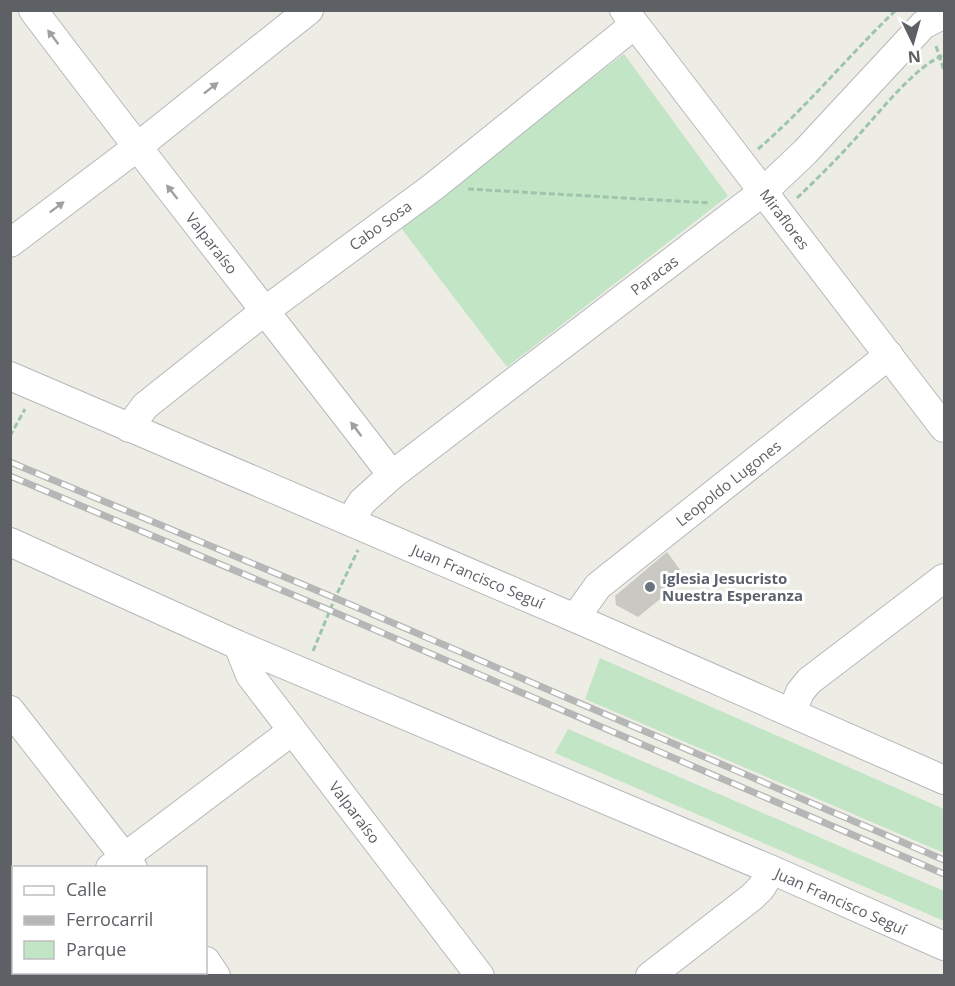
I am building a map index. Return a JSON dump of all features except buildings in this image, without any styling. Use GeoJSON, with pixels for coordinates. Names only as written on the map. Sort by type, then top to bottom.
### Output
{"type":"FeatureCollection","features":[{"type":"Feature","properties":{"kind":"street","name":"Valparaíso"},"geometry":{"type":"LineString","coordinates":[[33,10],[136,148],[266,310],[392,475]]}},
{"type":"Feature","properties":{"kind":"street"},"geometry":{"type":"LineString","coordinates":[[10,243],[136,148],[309,10]]}},
{"type":"Feature","properties":{"kind":"street","name":"Paracas"},"geometry":{"type":"LineString","coordinates":[[355,533],[367,497],[392,475],[764,191],[805,152],[923,26],[945,14]]}},
{"type":"Feature","properties":{"kind":"street","name":"Miraflores"},"geometry":{"type":"LineString","coordinates":[[629,18],[945,428]]}},
{"type":"Feature","properties":{"kind":"street","name":"Cabo Sosa"},"geometry":{"type":"LineString","coordinates":[[129,428],[145,406],[266,310],[433,187],[629,18]]}},
{"type":"Feature","properties":{"kind":"street","name":"Leopoldo Lugones"},"geometry":{"type":"LineString","coordinates":[[575,618],[598,586],[889,355]]}},
{"type":"Feature","properties":{"kind":"street","name":"Juan Francisco Seguí"},"geometry":{"type":"LineString","coordinates":[[10,376],[129,428],[355,533],[575,618],[945,780]]}},
{"type":"Feature","properties":{"kind":"street","name":"Juan Francisco Seguí"},"geometry":{"type":"LineString","coordinates":[[10,542],[304,674],[772,870],[945,946]]}},
{"type":"Feature","properties":{"kind":"street"},"geometry":{"type":"LineString","coordinates":[[792,712],[800,692],[809,681],[945,578]]}},
{"type":"Feature","properties":{"kind":"street","name":"Valparaíso"},"geometry":{"type":"LineString","coordinates":[[238,645],[250,675],[480,975]]}},
{"type":"Feature","properties":{"kind":"street"},"geometry":{"type":"LineString","coordinates":[[10,710],[122,864],[292,731]]}},
{"type":"Feature","properties":{"kind":"street"},"geometry":{"type":"LineString","coordinates":[[650,975],[752,897],[761,888],[772,870]]}},
{"type":"Feature","properties":{"kind":"street"},"geometry":{"type":"LineString","coordinates":[[207,962],[216,975]]}},
{"type":"Feature","properties":{"kind":"path"},"geometry":{"type":"LineString","coordinates":[[755,152],[779,131],[896,10]]}},
{"type":"Feature","properties":{"kind":"path"},"geometry":{"type":"LineString","coordinates":[[794,202],[904,86],[945,55]]}},
{"type":"Feature","properties":{"kind":"path"},"geometry":{"type":"LineString","coordinates":[[468,189],[710,203]]}},
{"type":"Feature","properties":{"kind":"path"},"geometry":{"type":"LineString","coordinates":[[10,436],[28,402]]}},
{"type":"Feature","properties":{"kind":"path"},"geometry":{"type":"LineString","coordinates":[[304,674],[334,598],[355,533]]}},
{"type":"Feature","properties":{"kind":"green space"},"geometry":{"type":"Polygon","coordinates":[[[624,54],[728,196],[507,367],[398,224],[624,54]]]}},
{"type":"Feature","properties":{"kind":"green space"},"geometry":{"type":"Polygon","coordinates":[[[600,658],[944,809],[944,853],[585,699],[600,658]]]}},
{"type":"Feature","properties":{"kind":"green space"},"geometry":{"type":"Polygon","coordinates":[[[568,729],[944,891],[944,921],[555,753],[568,729]]]}},
{"type":"Feature","properties":{"kind":"railway"},"geometry":{"type":"LineString","coordinates":[[10,462],[335,598],[944,860]]}},
{"type":"Feature","properties":{"kind":"railway"},"geometry":{"type":"LineString","coordinates":[[10,476],[944,874]]}},
{"type":"Feature","properties":{"kind":"place","name":"Iglesia Jesucristo Nuestra Esperanza"},"geometry":{"type":"Point","coordinates":[650,587]}}]}
